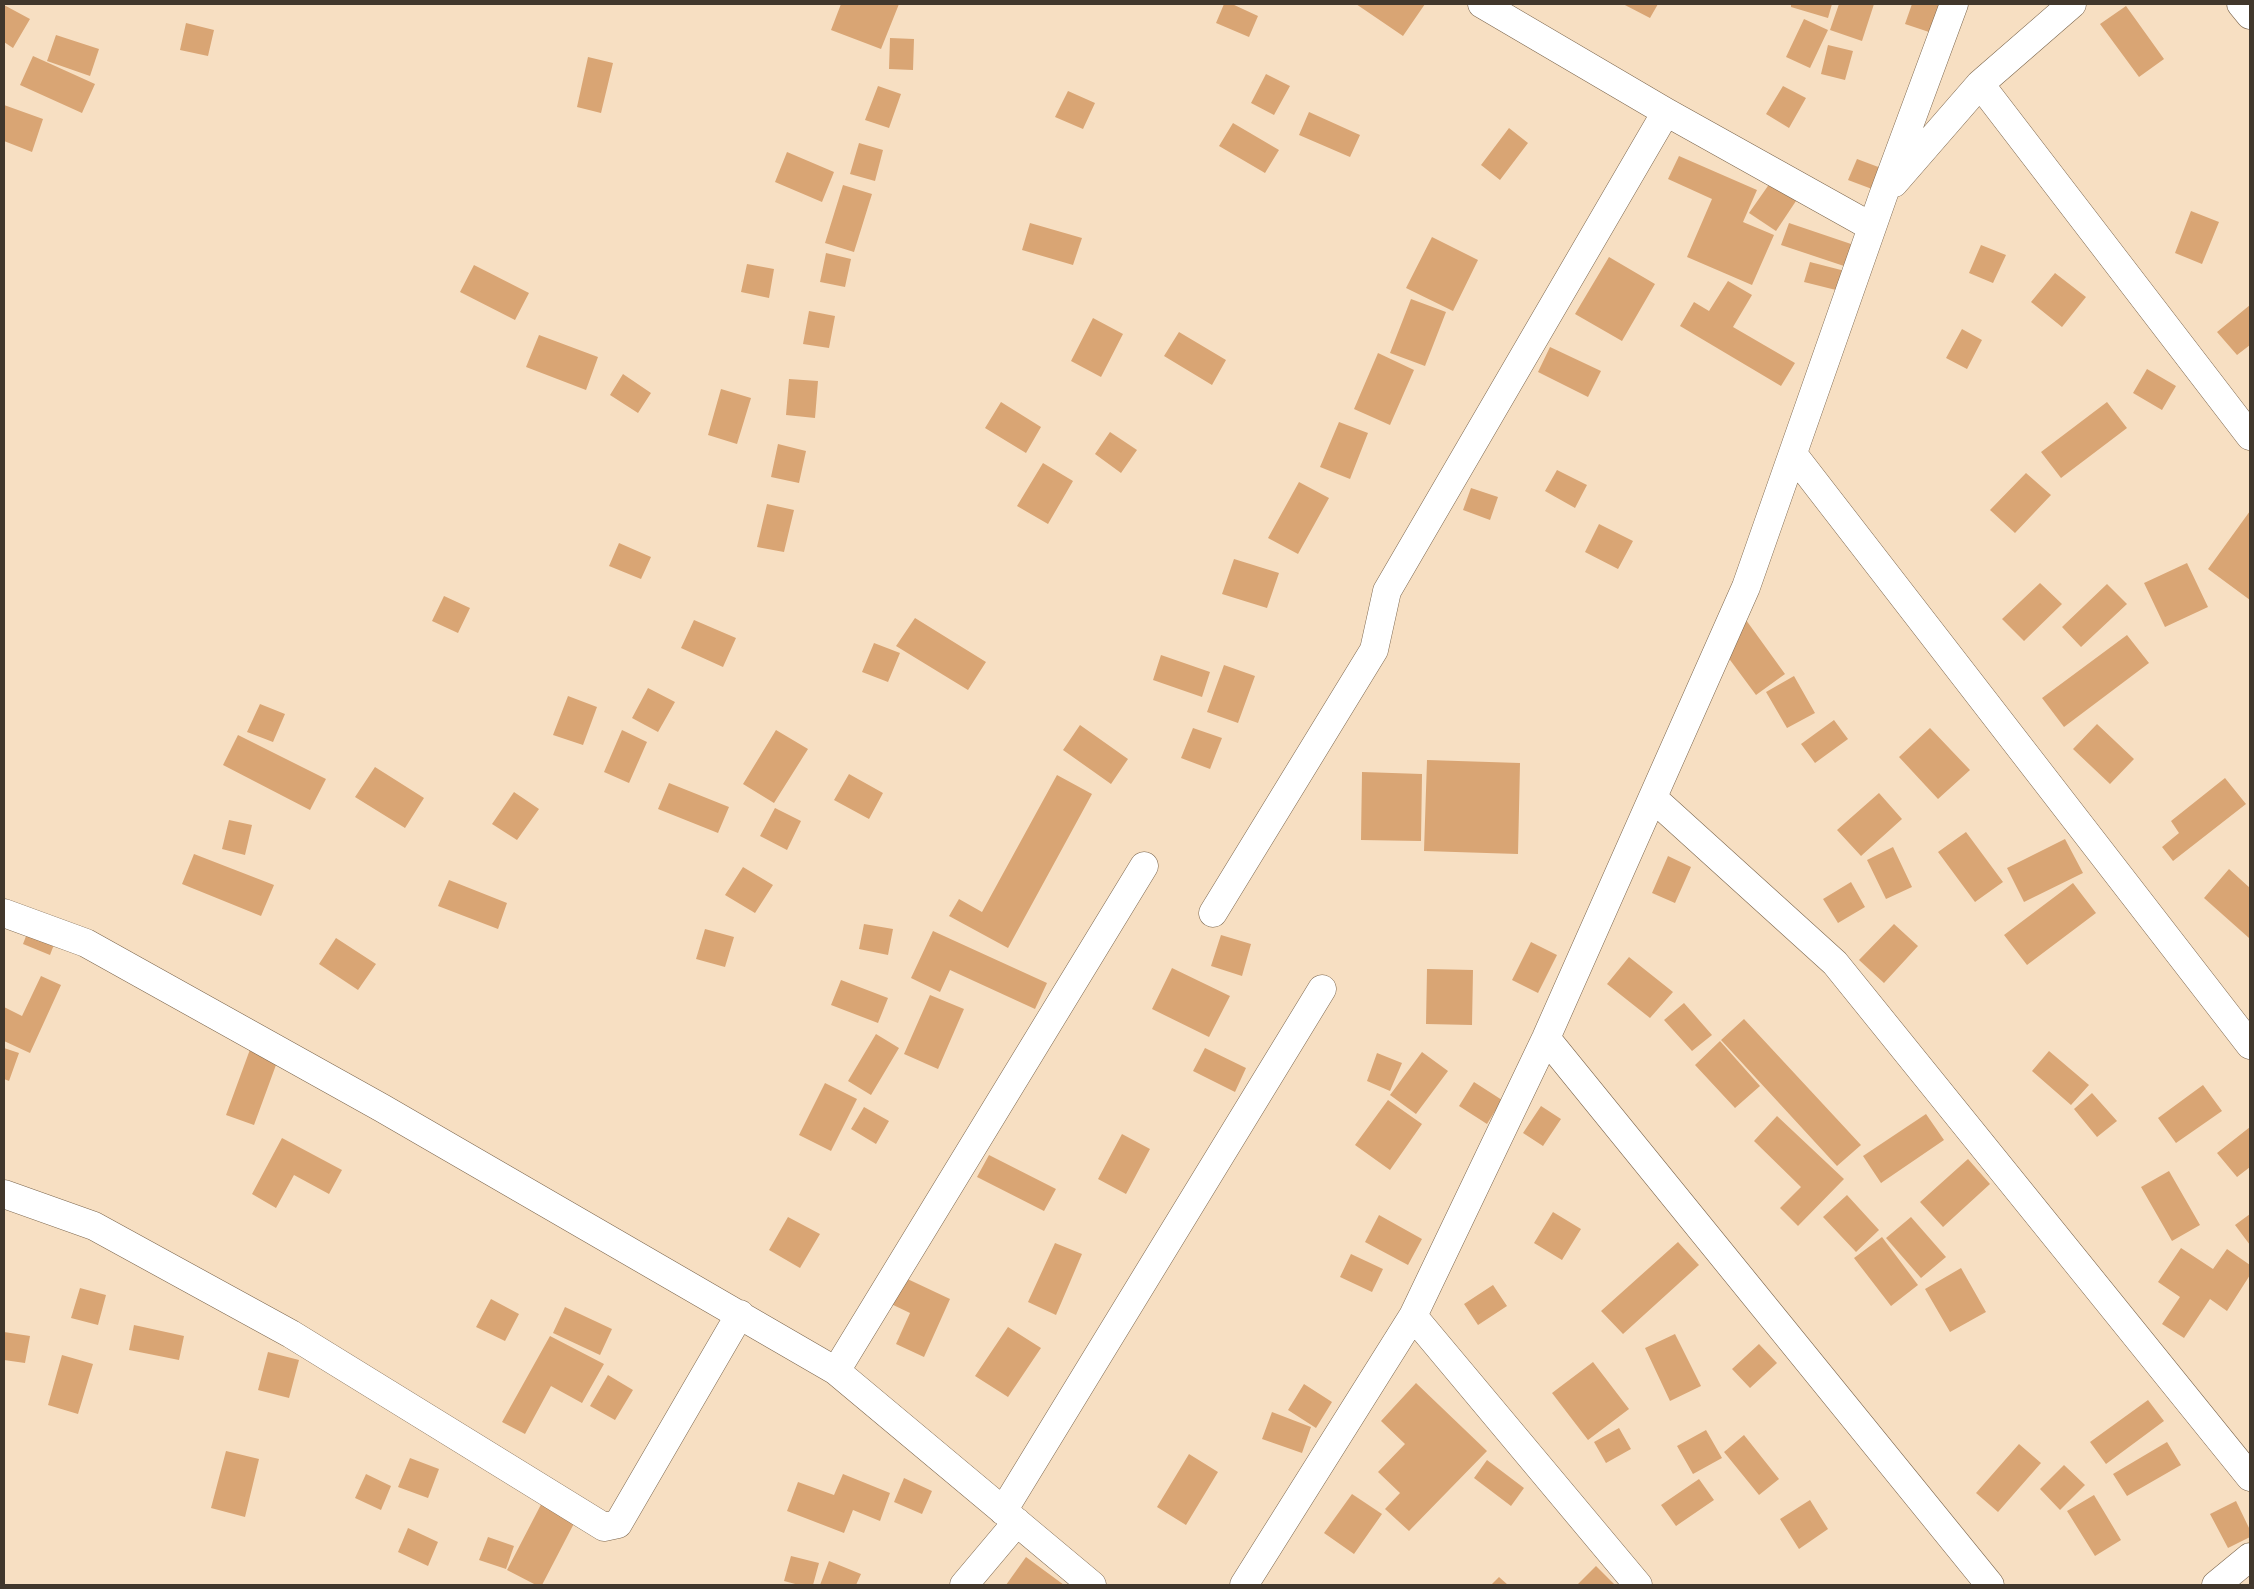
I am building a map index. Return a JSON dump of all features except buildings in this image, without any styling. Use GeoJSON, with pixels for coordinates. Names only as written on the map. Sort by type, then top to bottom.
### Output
{"type":"FeatureCollection","features":[{"type":"Feature","properties":{"kind":"street"},"geometry":{"type":"LineString","coordinates":[[1482,4],[1666,112],[1872,227]]}},
{"type":"Feature","properties":{"kind":"street"},"geometry":{"type":"LineString","coordinates":[[1244,1585],[1413,1316],[1546,1038],[1746,587],[1883,196],[1954,4]]}},
{"type":"Feature","properties":{"kind":"street"},"geometry":{"type":"LineString","coordinates":[[1883,196],[1980,84],[2072,4]]}},
{"type":"Feature","properties":{"kind":"street"},"geometry":{"type":"LineString","coordinates":[[2241,4],[2250,16]]}},
{"type":"Feature","properties":{"kind":"street"},"geometry":{"type":"LineString","coordinates":[[1980,84],[2250,436]]}},
{"type":"Feature","properties":{"kind":"street"},"geometry":{"type":"LineString","coordinates":[[1213,913],[1374,650],[1387,591],[1666,112]]}},
{"type":"Feature","properties":{"kind":"street"},"geometry":{"type":"LineString","coordinates":[[1793,454],[2250,1045]]}},
{"type":"Feature","properties":{"kind":"street"},"geometry":{"type":"LineString","coordinates":[[1653,798],[1835,963],[2250,1476]]}},
{"type":"Feature","properties":{"kind":"street"},"geometry":{"type":"LineString","coordinates":[[836,1371],[1144,866]]}},
{"type":"Feature","properties":{"kind":"street"},"geometry":{"type":"LineString","coordinates":[[4,913],[86,943],[391,1113],[836,1371],[1092,1585]]}},
{"type":"Feature","properties":{"kind":"street"},"geometry":{"type":"LineString","coordinates":[[964,1585],[1010,1516],[1322,989]]}},
{"type":"Feature","properties":{"kind":"street"},"geometry":{"type":"LineString","coordinates":[[1546,1038],[1990,1585]]}},
{"type":"Feature","properties":{"kind":"street"},"geometry":{"type":"LineString","coordinates":[[4,1194],[94,1226],[291,1334],[604,1527],[618,1524],[740,1314]]}},
{"type":"Feature","properties":{"kind":"street"},"geometry":{"type":"LineString","coordinates":[[1413,1316],[1638,1585]]}},
{"type":"Feature","properties":{"kind":"street"},"geometry":{"type":"LineString","coordinates":[[2216,1585],[2250,1557]]}}]}
